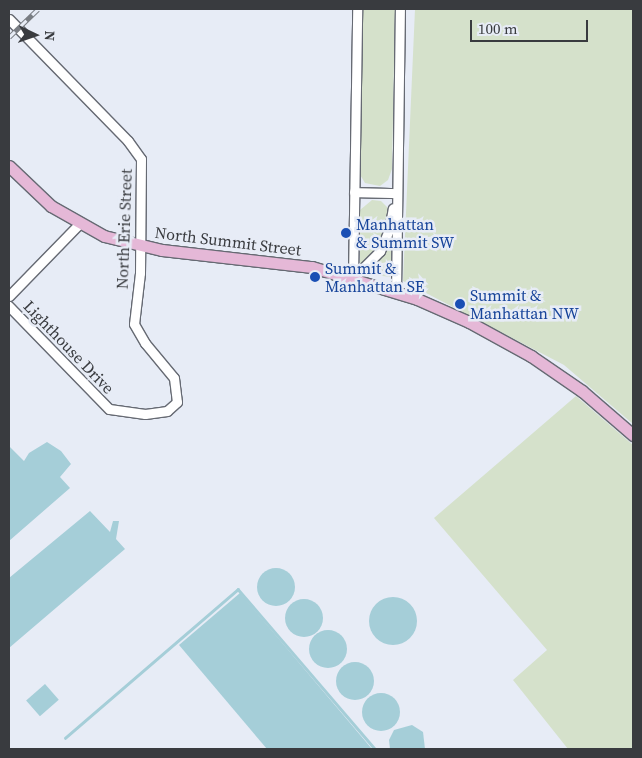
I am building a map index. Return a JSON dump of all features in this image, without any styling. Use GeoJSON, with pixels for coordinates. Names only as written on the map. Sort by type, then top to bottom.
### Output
{"type":"FeatureCollection","features":[{"type":"Feature","properties":{"kind":"main road","name":"North Summit Street"},"geometry":{"type":"LineString","coordinates":[[9,166],[51,206],[79,224],[104,236],[140,246],[285,262],[353,278],[396,291],[469,322],[531,356],[582,391],[633,435]]}},
{"type":"Feature","properties":{"kind":"street"},"geometry":{"type":"LineString","coordinates":[[353,278],[357,9]]}},
{"type":"Feature","properties":{"kind":"street"},"geometry":{"type":"LineString","coordinates":[[396,291],[400,9]]}},
{"type":"Feature","properties":{"kind":"street","name":"North Erie Street"},"geometry":{"type":"LineString","coordinates":[[9,19],[137,152],[142,165],[140,246],[134,324],[177,385],[177,402],[166,411]]}},
{"type":"Feature","properties":{"kind":"street"},"geometry":{"type":"LineString","coordinates":[[354,192],[396,193]]}},
{"type":"Feature","properties":{"kind":"street"},"geometry":{"type":"LineString","coordinates":[[353,278],[380,251],[389,230],[396,193]]}},
{"type":"Feature","properties":{"kind":"street"},"geometry":{"type":"LineString","coordinates":[[9,296],[79,224]]}},
{"type":"Feature","properties":{"kind":"street","name":"Lighthouse Drive"},"geometry":{"type":"LineString","coordinates":[[9,306],[104,406],[114,411],[145,414],[166,411]]}},
{"type":"Feature","properties":{"kind":"green space"},"geometry":{"type":"Polygon","coordinates":[[[363,9],[395,9],[392,169],[388,180],[380,186],[365,183],[359,173],[363,9]]]}},
{"type":"Feature","properties":{"kind":"green space"},"geometry":{"type":"Polygon","coordinates":[[[415,9],[633,9],[633,424],[564,365],[403,281],[415,9]]]}},
{"type":"Feature","properties":{"kind":"green space"},"geometry":{"type":"Polygon","coordinates":[[[372,200],[381,201],[388,208],[387,223],[378,247],[360,268],[360,210],[372,200]]]}},
{"type":"Feature","properties":{"kind":"green space"},"geometry":{"type":"Polygon","coordinates":[[[393,231],[390,277],[369,274],[368,270],[382,255],[393,231]]]}},
{"type":"Feature","properties":{"kind":"green space"},"geometry":{"type":"Polygon","coordinates":[[[576,396],[633,445],[633,749],[568,749],[513,680],[547,650],[434,518],[576,396]]]}},
{"type":"Feature","properties":{"kind":"water"},"geometry":{"type":"Polygon","coordinates":[[[47,442],[61,451],[71,464],[60,477],[70,488],[9,541],[9,446],[24,461],[29,453],[47,442]]]}},
{"type":"Feature","properties":{"kind":"water"},"geometry":{"type":"Polygon","coordinates":[[[90,511],[110,532],[113,521],[119,521],[116,539],[125,549],[9,648],[9,578],[90,511]]]}},
{"type":"Feature","properties":{"kind":"water"},"geometry":{"type":"Polygon","coordinates":[[[276,568],[289,574],[295,587],[289,600],[276,606],[263,600],[257,587],[263,574],[276,568]]]}},
{"type":"Feature","properties":{"kind":"water"},"geometry":{"type":"Polygon","coordinates":[[[240,593],[372,749],[267,749],[179,645],[240,593]]]}},
{"type":"Feature","properties":{"kind":"water"},"geometry":{"type":"Polygon","coordinates":[[[393,597],[402,599],[410,604],[415,612],[417,621],[415,630],[410,638],[402,643],[393,645],[384,643],[376,638],[371,630],[369,621],[371,612],[376,604],[384,599],[393,597]]]}},
{"type":"Feature","properties":{"kind":"water"},"geometry":{"type":"Polygon","coordinates":[[[304,599],[317,605],[323,618],[317,631],[304,637],[291,631],[285,618],[291,605],[304,599]]]}},
{"type":"Feature","properties":{"kind":"water"},"geometry":{"type":"Polygon","coordinates":[[[328,630],[341,636],[347,649],[341,662],[328,668],[315,662],[309,649],[315,636],[328,630]]]}},
{"type":"Feature","properties":{"kind":"water"},"geometry":{"type":"Polygon","coordinates":[[[355,662],[368,668],[374,681],[368,694],[355,700],[342,694],[336,681],[342,668],[355,662]]]}},
{"type":"Feature","properties":{"kind":"water"},"geometry":{"type":"Polygon","coordinates":[[[45,684],[59,700],[40,716],[26,700],[45,684]]]}},
{"type":"Feature","properties":{"kind":"water"},"geometry":{"type":"Polygon","coordinates":[[[381,693],[394,699],[400,712],[394,725],[381,731],[368,725],[362,712],[368,699],[381,693]]]}},
{"type":"Feature","properties":{"kind":"water"},"geometry":{"type":"Polygon","coordinates":[[[412,725],[423,732],[425,749],[390,749],[389,740],[394,730],[412,725]]]}},
{"type":"Feature","properties":{"kind":"waterway"},"geometry":{"type":"LineString","coordinates":[[65,738],[238,589],[375,749]]}},
{"type":"Feature","properties":{"kind":"railway"},"geometry":{"type":"LineString","coordinates":[[9,37],[38,9]]}},
{"type":"Feature","properties":{"kind":"place","name":"Manhattan & Summit SW"},"geometry":{"type":"Point","coordinates":[346,233]}},
{"type":"Feature","properties":{"kind":"place","name":"Summit & Manhattan SE"},"geometry":{"type":"Point","coordinates":[315,277]}},
{"type":"Feature","properties":{"kind":"place","name":"Summit & Manhattan NW"},"geometry":{"type":"Point","coordinates":[460,304]}}]}
